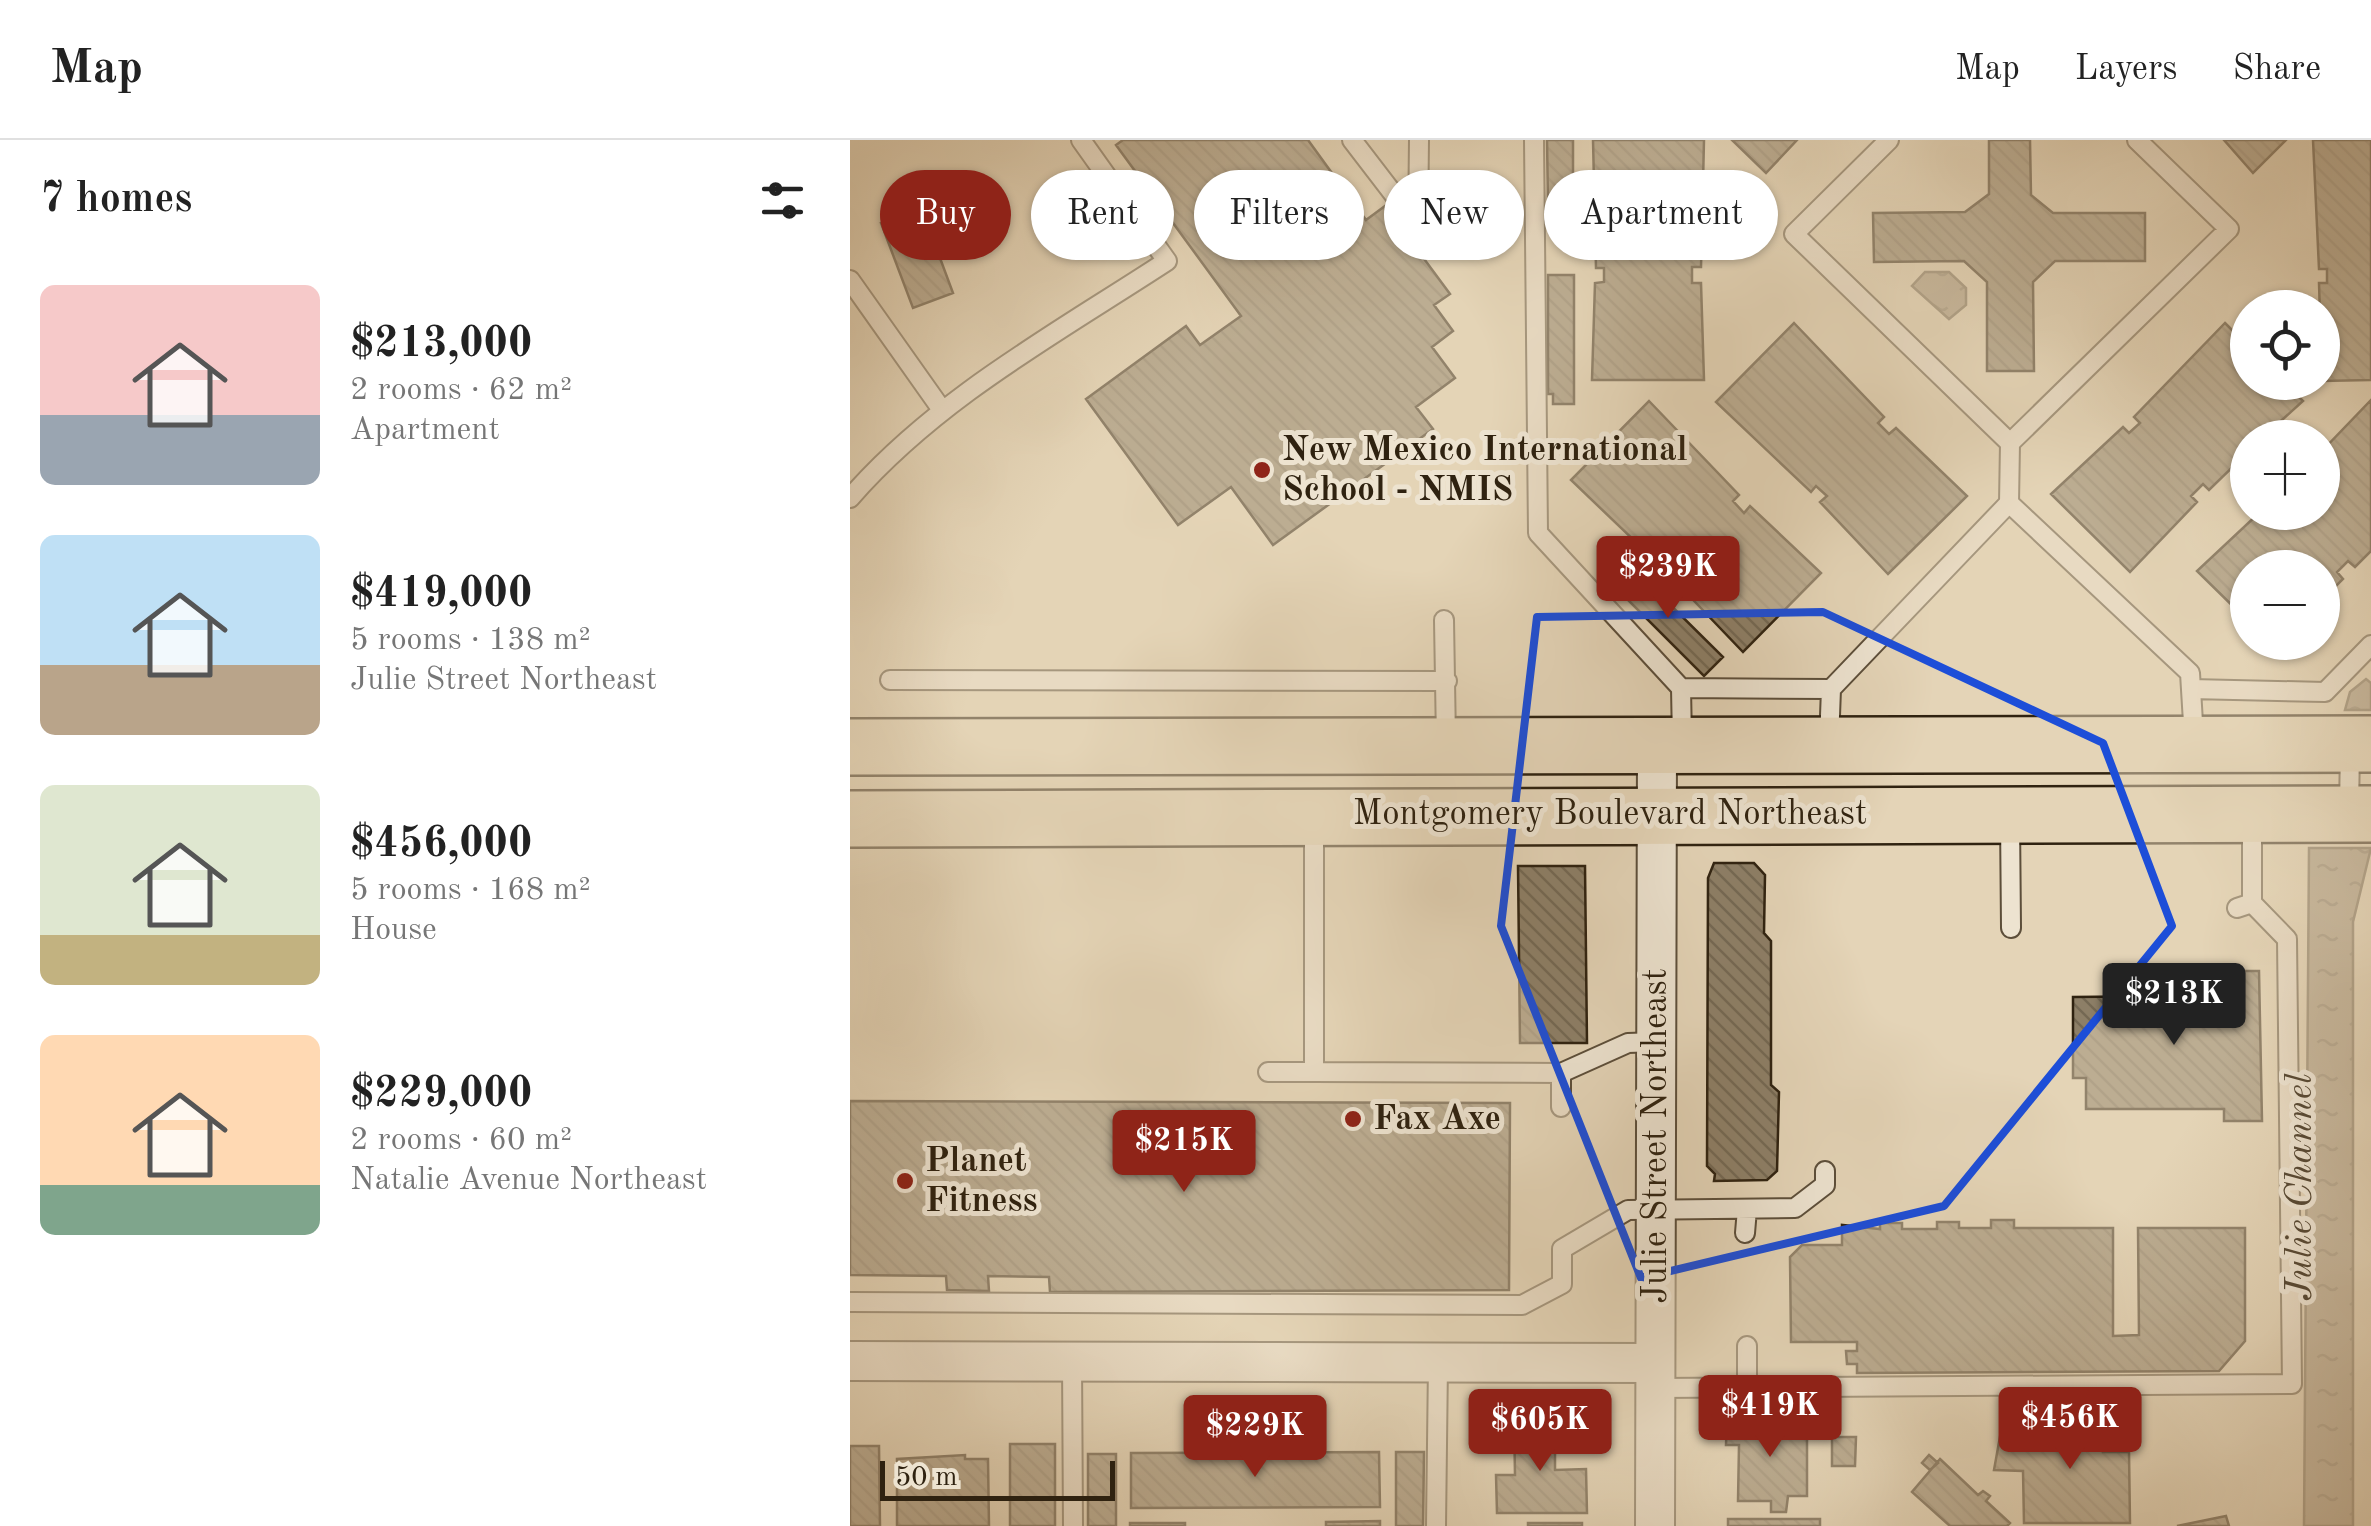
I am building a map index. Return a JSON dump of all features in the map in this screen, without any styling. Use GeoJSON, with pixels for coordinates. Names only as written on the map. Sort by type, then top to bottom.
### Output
{"type":"FeatureCollection","features":[{"type":"Feature","properties":{"kind":"main road","name":"Montgomery Boulevard Northeast"},"geometry":{"type":"LineString","coordinates":[[850,747],[2360,744]]}},
{"type":"Feature","properties":{"kind":"main road","name":"Montgomery Boulevard Northeast"},"geometry":{"type":"LineString","coordinates":[[850,819],[1658,812],[2360,814]]}},
{"type":"Feature","properties":{"kind":"street","name":"Julie Street Northeast"},"geometry":{"type":"LineString","coordinates":[[1655,1526],[1658,812],[1669,746]]}},
{"type":"Feature","properties":{"kind":"street"},"geometry":{"type":"LineString","coordinates":[[850,1360],[1438,1363],[1654,1376]]}},
{"type":"Feature","properties":{"kind":"lane"},"geometry":{"type":"LineString","coordinates":[[850,498],[880,463],[942,410],[1167,261],[1081,140]]}},
{"type":"Feature","properties":{"kind":"lane"},"geometry":{"type":"LineString","coordinates":[[1352,140],[1418,226],[1419,140]]}},
{"type":"Feature","properties":{"kind":"lane"},"geometry":{"type":"LineString","coordinates":[[1534,140],[1538,534],[1682,688],[1831,689]]}},
{"type":"Feature","properties":{"kind":"lane"},"geometry":{"type":"LineString","coordinates":[[1890,140],[1794,234],[2010,443]]}},
{"type":"Feature","properties":{"kind":"lane"},"geometry":{"type":"LineString","coordinates":[[1829,745],[1831,689],[2009,504],[2010,443],[2229,229],[2137,140]]}},
{"type":"Feature","properties":{"kind":"lane"},"geometry":{"type":"LineString","coordinates":[[850,280],[942,410]]}},
{"type":"Feature","properties":{"kind":"lane"},"geometry":{"type":"LineString","coordinates":[[2009,504],[2190,672],[2194,744]]}},
{"type":"Feature","properties":{"kind":"lane"},"geometry":{"type":"LineString","coordinates":[[1444,620],[1446,746]]}},
{"type":"Feature","properties":{"kind":"lane"},"geometry":{"type":"LineString","coordinates":[[2191,689],[2325,692],[2371,645]]}},
{"type":"Feature","properties":{"kind":"lane"},"geometry":{"type":"LineString","coordinates":[[890,680],[1446,681]]}},
{"type":"Feature","properties":{"kind":"lane"},"geometry":{"type":"LineString","coordinates":[[1669,746],[1682,688]]}},
{"type":"Feature","properties":{"kind":"lane"},"geometry":{"type":"LineString","coordinates":[[2360,744],[2360,814]]}},
{"type":"Feature","properties":{"kind":"lane"},"geometry":{"type":"LineString","coordinates":[[2010,813],[2011,928]]}},
{"type":"Feature","properties":{"kind":"lane"},"geometry":{"type":"LineString","coordinates":[[1654,1376],[1746,1388],[2292,1384],[2286,939],[2245,906],[2252,814]]}},
{"type":"Feature","properties":{"kind":"lane"},"geometry":{"type":"LineString","coordinates":[[1314,815],[1314,1072]]}},
{"type":"Feature","properties":{"kind":"lane"},"geometry":{"type":"LineString","coordinates":[[1268,1072],[1561,1073],[1628,1044],[1656,1042]]}},
{"type":"Feature","properties":{"kind":"lane"},"geometry":{"type":"LineString","coordinates":[[1561,1073],[1561,1107]]}},
{"type":"Feature","properties":{"kind":"lane"},"geometry":{"type":"LineString","coordinates":[[850,1302],[1522,1305],[1562,1284],[1562,1250],[1628,1210],[1795,1208],[1824,1184],[1824,1170]]}},
{"type":"Feature","properties":{"kind":"lane"},"geometry":{"type":"LineString","coordinates":[[1745,1233],[1746,1209]]}},
{"type":"Feature","properties":{"kind":"lane"},"geometry":{"type":"LineString","coordinates":[[1746,1346],[1746,1388]]}},
{"type":"Feature","properties":{"kind":"lane"},"geometry":{"type":"LineString","coordinates":[[1072,1362],[1073,1526]]}},
{"type":"Feature","properties":{"kind":"lane"},"geometry":{"type":"LineString","coordinates":[[1436,1526],[1438,1363]]}},
{"type":"Feature","properties":{"kind":"highlighted area"},"geometry":{"type":"Polygon","coordinates":[[[1823,612],[2103,743],[2172,926],[1944,1206],[1641,1278],[1501,926],[1537,617],[1823,612]]]}},
{"type":"Feature","properties":{"kind":"water"},"geometry":{"type":"Polygon","coordinates":[[[1925,272],[1949,272],[1966,288],[1966,305],[1949,319],[1912,286],[1925,272]]]}},
{"type":"Feature","properties":{"kind":"water"},"geometry":{"type":"Polygon","coordinates":[[[2366,679],[2371,683],[2371,710],[2345,710],[2350,692],[2366,679]]]}},
{"type":"Feature","properties":{"kind":"water"},"geometry":{"type":"Polygon","coordinates":[[[2309,848],[2371,848],[2353,922],[2353,1526],[2304,1526],[2309,848]]]}},
{"type":"Feature","properties":{"kind":"building"},"geometry":{"type":"Polygon","coordinates":[[[1123,140],[1308,140],[1330,170],[1194,170],[1194,252],[1174,224],[1174,170],[1134,170],[1116,145],[1123,140]]]}},
{"type":"Feature","properties":{"kind":"building"},"geometry":{"type":"Polygon","coordinates":[[[1547,140],[1573,140],[1573,170],[1547,170],[1547,140]]]}},
{"type":"Feature","properties":{"kind":"building"},"geometry":{"type":"Polygon","coordinates":[[[1593,140],[1704,140],[1703,170],[1594,170],[1593,140]]]}},
{"type":"Feature","properties":{"kind":"building"},"geometry":{"type":"Polygon","coordinates":[[[1732,140],[1797,140],[1769,170],[1763,170],[1732,140]]]}},
{"type":"Feature","properties":{"kind":"building"},"geometry":{"type":"Polygon","coordinates":[[[1989,140],[2030,140],[2031,195],[2053,213],[2145,213],[2145,261],[2055,261],[2033,282],[2034,371],[1987,371],[1987,282],[1964,261],[1874,262],[1873,213],[1965,212],[1989,194],[1989,140]]]}},
{"type":"Feature","properties":{"kind":"building"},"geometry":{"type":"Polygon","coordinates":[[[2224,140],[2286,140],[2253,173],[2224,140]]]}},
{"type":"Feature","properties":{"kind":"building"},"geometry":{"type":"Polygon","coordinates":[[[2313,140],[2371,140],[2371,380],[2340,381],[2340,290],[2319,290],[2319,283],[2327,283],[2327,269],[2319,269],[2313,140]]]}},
{"type":"Feature","properties":{"kind":"building"},"geometry":{"type":"Polygon","coordinates":[[[1384,207],[1384,260],[1425,260],[1450,294],[1434,305],[1453,331],[1432,347],[1455,378],[1416,407],[1433,429],[1273,545],[1231,487],[1178,525],[1086,399],[1186,326],[1200,345],[1241,316],[1200,260],[1364,260],[1364,217],[1366,220],[1384,207]]]}},
{"type":"Feature","properties":{"kind":"building"},"geometry":{"type":"Polygon","coordinates":[[[895,260],[941,260],[953,293],[913,308],[895,260]]]}},
{"type":"Feature","properties":{"kind":"building"},"geometry":{"type":"Polygon","coordinates":[[[1596,260],[1701,260],[1701,267],[1692,267],[1692,283],[1701,283],[1704,380],[1592,380],[1595,283],[1604,282],[1604,268],[1596,268],[1596,260]]]}},
{"type":"Feature","properties":{"kind":"building"},"geometry":{"type":"Polygon","coordinates":[[[1548,275],[1574,275],[1574,404],[1553,404],[1553,394],[1548,394],[1548,275]]]}},
{"type":"Feature","properties":{"kind":"building"},"geometry":{"type":"Polygon","coordinates":[[[1794,323],[1884,417],[1878,423],[1889,434],[1896,428],[1967,496],[1888,574],[1820,502],[1827,496],[1816,486],[1811,492],[1716,402],[1794,323]]]}},
{"type":"Feature","properties":{"kind":"building"},"geometry":{"type":"Polygon","coordinates":[[[2225,323],[2230,328],[2230,400],[2303,401],[2282,420],[2230,420],[2230,470],[2209,490],[2203,484],[2191,496],[2197,502],[2130,572],[2051,494],[2123,427],[2129,433],[2140,423],[2134,417],[2225,323]]]}},
{"type":"Feature","properties":{"kind":"building"},"geometry":{"type":"Polygon","coordinates":[[[2371,400],[2371,551],[2355,567],[2348,561],[2340,569],[2340,550],[2230,550],[2230,603],[2197,571],[2241,530],[2340,530],[2340,432],[2371,400]]]}},
{"type":"Feature","properties":{"kind":"building"},"geometry":{"type":"Polygon","coordinates":[[[1649,401],[1739,495],[1733,501],[1744,513],[1750,506],[1821,573],[1743,652],[1675,581],[1681,574],[1671,564],[1665,570],[1571,480],[1649,401]]]}},
{"type":"Feature","properties":{"kind":"building"},"geometry":{"type":"Polygon","coordinates":[[[1632,567],[1723,657],[1704,676],[1613,585],[1632,567]]]}},
{"type":"Feature","properties":{"kind":"building"},"geometry":{"type":"Polygon","coordinates":[[[1714,863],[1754,863],[1765,875],[1764,933],[1771,941],[1771,1085],[1779,1092],[1777,1171],[1767,1180],[1714,1181],[1715,1174],[1707,1166],[1708,878],[1714,863]]]}},
{"type":"Feature","properties":{"kind":"building"},"geometry":{"type":"Polygon","coordinates":[[[1518,866],[1585,866],[1587,1043],[1520,1043],[1518,866]]]}},
{"type":"Feature","properties":{"kind":"building"},"geometry":{"type":"Polygon","coordinates":[[[2203,971],[2259,971],[2262,1121],[2224,1121],[2224,1109],[2086,1109],[2086,1078],[2073,1078],[2073,997],[2177,996],[2203,971]]]}},
{"type":"Feature","properties":{"kind":"building"},"geometry":{"type":"Polygon","coordinates":[[[850,1101],[1510,1103],[1509,1290],[1050,1292],[1049,1277],[988,1276],[989,1291],[947,1290],[946,1276],[850,1275],[850,1101]]]}},
{"type":"Feature","properties":{"kind":"building"},"geometry":{"type":"Polygon","coordinates":[[[1991,1220],[2014,1220],[2014,1228],[2113,1228],[2113,1336],[2139,1335],[2138,1228],[2245,1228],[2245,1341],[2219,1371],[1857,1373],[1857,1364],[1847,1364],[1846,1351],[1857,1351],[1857,1342],[1791,1342],[1790,1257],[1802,1245],[1842,1245],[1842,1225],[1880,1229],[1880,1223],[1902,1223],[1902,1229],[1937,1229],[1937,1222],[1959,1222],[1959,1228],[1991,1228],[1991,1220]]]}},
{"type":"Feature","properties":{"kind":"building"},"geometry":{"type":"Polygon","coordinates":[[[2102,1409],[2103,1452],[2129,1452],[2130,1523],[2024,1523],[2023,1471],[1994,1470],[2001,1431],[2023,1440],[2023,1436],[2054,1436],[2053,1410],[2102,1409]]]}},
{"type":"Feature","properties":{"kind":"building"},"geometry":{"type":"Polygon","coordinates":[[[1555,1416],[1555,1470],[1586,1469],[1587,1513],[1497,1513],[1496,1475],[1515,1475],[1514,1417],[1555,1416]]]}},
{"type":"Feature","properties":{"kind":"building"},"geometry":{"type":"Polygon","coordinates":[[[1727,1418],[1807,1423],[1807,1496],[1788,1496],[1786,1512],[1771,1512],[1771,1501],[1738,1501],[1739,1445],[1726,1445],[1727,1418]]]}},
{"type":"Feature","properties":{"kind":"building"},"geometry":{"type":"Polygon","coordinates":[[[1832,1437],[1856,1437],[1855,1466],[1832,1466],[1832,1437]]]}},
{"type":"Feature","properties":{"kind":"building"},"geometry":{"type":"Polygon","coordinates":[[[1010,1444],[1055,1444],[1055,1526],[1010,1526],[1010,1444]]]}},
{"type":"Feature","properties":{"kind":"building"},"geometry":{"type":"Polygon","coordinates":[[[850,1446],[879,1446],[880,1526],[850,1526],[850,1446]]]}},
{"type":"Feature","properties":{"kind":"building"},"geometry":{"type":"Polygon","coordinates":[[[1379,1452],[1380,1507],[1131,1508],[1131,1453],[1379,1452]]]}},
{"type":"Feature","properties":{"kind":"building"},"geometry":{"type":"Polygon","coordinates":[[[1396,1452],[1424,1452],[1423,1526],[1396,1526],[1396,1452]]]}},
{"type":"Feature","properties":{"kind":"building"},"geometry":{"type":"Polygon","coordinates":[[[1088,1454],[1116,1454],[1116,1526],[1088,1526],[1088,1454]]]}},
{"type":"Feature","properties":{"kind":"building"},"geometry":{"type":"Polygon","coordinates":[[[965,1455],[965,1459],[988,1459],[989,1526],[897,1526],[897,1459],[965,1455]]]}},
{"type":"Feature","properties":{"kind":"building"},"geometry":{"type":"Polygon","coordinates":[[[1929,1455],[1938,1463],[1930,1470],[1922,1463],[1929,1455]]]}},
{"type":"Feature","properties":{"kind":"building"},"geometry":{"type":"Polygon","coordinates":[[[1940,1459],[1978,1495],[1983,1491],[1990,1496],[1986,1501],[2010,1523],[1950,1526],[1912,1492],[1940,1459]]]}},
{"type":"Feature","properties":{"kind":"building"},"geometry":{"type":"Polygon","coordinates":[[[2226,1516],[2229,1526],[2177,1526],[2226,1516]]]}},
{"type":"Feature","properties":{"kind":"building"},"geometry":{"type":"Polygon","coordinates":[[[1728,1519],[1820,1519],[1820,1526],[1728,1526],[1728,1519]]]}},
{"type":"Feature","properties":{"kind":"building"},"geometry":{"type":"Polygon","coordinates":[[[1380,1521],[1380,1526],[1326,1526],[1326,1522],[1380,1521]]]}},
{"type":"Feature","properties":{"kind":"building"},"geometry":{"type":"Polygon","coordinates":[[[1185,1523],[1185,1526],[1130,1526],[1185,1523]]]}},
{"type":"Feature","properties":{"kind":"building"},"geometry":{"type":"Polygon","coordinates":[[[1582,1523],[1582,1526],[1528,1526],[1582,1523]]]}},
{"type":"Feature","properties":{"kind":"place","name":"New Mexico International School - NMIS"},"geometry":{"type":"Point","coordinates":[1262,470]}},
{"type":"Feature","properties":{"kind":"place","name":"Fax Axe"},"geometry":{"type":"Point","coordinates":[1353,1119]}},
{"type":"Feature","properties":{"kind":"place","name":"Planet Fitness"},"geometry":{"type":"Point","coordinates":[905,1181]}},
{"type":"Feature","properties":{"kind":"water label","name":"Julie Channel"},"geometry":{"type":"Point","coordinates":[2301,1187]}}]}
